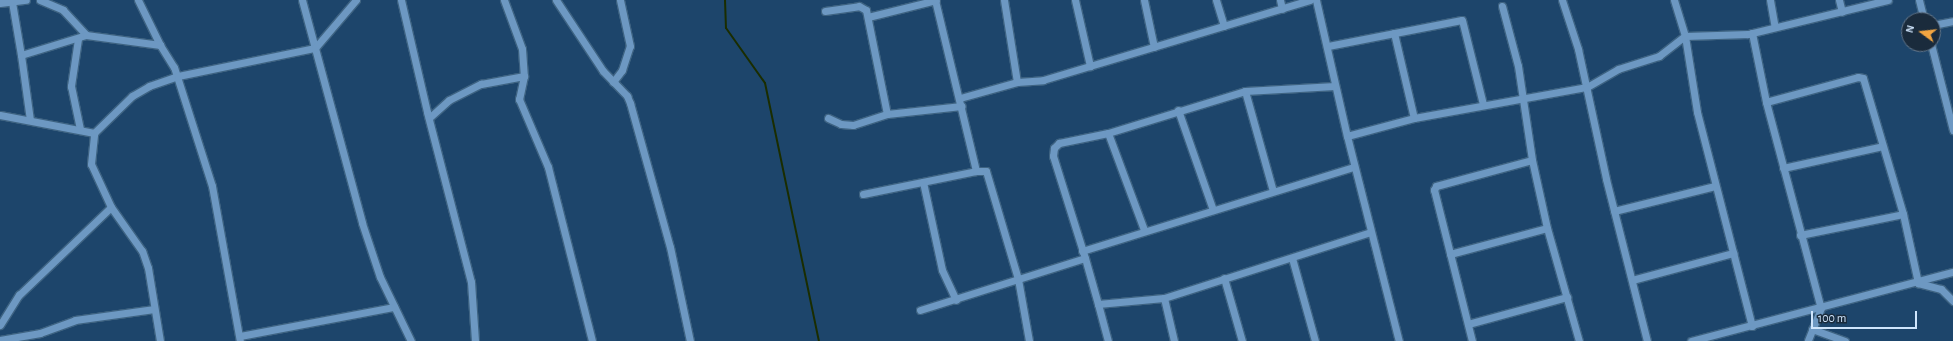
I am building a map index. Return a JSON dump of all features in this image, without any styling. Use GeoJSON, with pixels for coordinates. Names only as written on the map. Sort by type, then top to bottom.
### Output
{"type":"FeatureCollection","features":[{"type":"Feature","properties":{"kind":"street"},"geometry":{"type":"LineString","coordinates":[[0,4],[26,0]]}},
{"type":"Feature","properties":{"kind":"street"},"geometry":{"type":"LineString","coordinates":[[40,0],[63,10],[86,35]]}},
{"type":"Feature","properties":{"kind":"street"},"geometry":{"type":"LineString","coordinates":[[138,0],[160,45],[178,76],[212,186],[240,339],[394,307]]}},
{"type":"Feature","properties":{"kind":"street"},"geometry":{"type":"LineString","coordinates":[[302,0],[362,223],[394,307],[411,341]]}},
{"type":"Feature","properties":{"kind":"street"},"geometry":{"type":"LineString","coordinates":[[160,341],[148,268],[142,251],[111,207],[91,164],[94,133],[132,96],[149,86],[178,76],[315,48],[356,0]]}},
{"type":"Feature","properties":{"kind":"street"},"geometry":{"type":"LineString","coordinates":[[402,0],[429,118],[471,282],[475,341]]}},
{"type":"Feature","properties":{"kind":"street"},"geometry":{"type":"LineString","coordinates":[[504,0],[522,49],[524,76],[519,99],[548,167],[592,341]]}},
{"type":"Feature","properties":{"kind":"street"},"geometry":{"type":"LineString","coordinates":[[556,0],[603,71],[630,103],[670,247],[690,341]]}},
{"type":"Feature","properties":{"kind":"street"},"geometry":{"type":"LineString","coordinates":[[613,82],[622,70],[630,46],[620,0]]}},
{"type":"Feature","properties":{"kind":"street"},"geometry":{"type":"LineString","coordinates":[[868,17],[935,0],[962,106],[976,171]]}},
{"type":"Feature","properties":{"kind":"street"},"geometry":{"type":"LineString","coordinates":[[1004,0],[1017,82]]}},
{"type":"Feature","properties":{"kind":"street"},"geometry":{"type":"LineString","coordinates":[[1075,0],[1090,66]]}},
{"type":"Feature","properties":{"kind":"street"},"geometry":{"type":"LineString","coordinates":[[1144,0],[1154,47]]}},
{"type":"Feature","properties":{"kind":"street"},"geometry":{"type":"LineString","coordinates":[[1216,0],[1224,26]]}},
{"type":"Feature","properties":{"kind":"street"},"geometry":{"type":"LineString","coordinates":[[1280,0],[1282,9]]}},
{"type":"Feature","properties":{"kind":"street"},"geometry":{"type":"LineString","coordinates":[[960,98],[1017,82],[1043,80],[1310,0]]}},
{"type":"Feature","properties":{"kind":"street"},"geometry":{"type":"LineString","coordinates":[[1316,0],[1328,46],[1335,86],[1354,167],[1399,341]]}},
{"type":"Feature","properties":{"kind":"street"},"geometry":{"type":"LineString","coordinates":[[1562,0],[1587,86],[1597,142],[1647,341]]}},
{"type":"Feature","properties":{"kind":"street"},"geometry":{"type":"LineString","coordinates":[[1674,0],[1685,36],[1697,112],[1752,326]]}},
{"type":"Feature","properties":{"kind":"street"},"geometry":{"type":"LineString","coordinates":[[1770,0],[1774,27]]}},
{"type":"Feature","properties":{"kind":"street"},"geometry":{"type":"LineString","coordinates":[[1839,0],[1842,12]]}},
{"type":"Feature","properties":{"kind":"street"},"geometry":{"type":"LineString","coordinates":[[1347,136],[1414,118],[1483,104],[1587,86],[1618,69],[1659,56],[1685,36],[1752,32],[1888,0]]}},
{"type":"Feature","properties":{"kind":"street"},"geometry":{"type":"LineString","coordinates":[[1919,0],[1922,12]]}},
{"type":"Feature","properties":{"kind":"street"},"geometry":{"type":"LineString","coordinates":[[12,2],[30,120]]}},
{"type":"Feature","properties":{"kind":"street"},"geometry":{"type":"LineString","coordinates":[[825,11],[862,6],[868,17],[887,114]]}},
{"type":"Feature","properties":{"kind":"street"},"geometry":{"type":"LineString","coordinates":[[1502,6],[1518,66],[1532,160],[1547,228],[1579,341]]}},
{"type":"Feature","properties":{"kind":"street"},"geometry":{"type":"LineString","coordinates":[[1328,46],[1462,20],[1483,104]]}},
{"type":"Feature","properties":{"kind":"street"},"geometry":{"type":"LineString","coordinates":[[1941,23],[1953,21]]}},
{"type":"Feature","properties":{"kind":"street"},"geometry":{"type":"LineString","coordinates":[[1752,32],[1766,102],[1820,308],[1808,341]]}},
{"type":"Feature","properties":{"kind":"street"},"geometry":{"type":"LineString","coordinates":[[1394,33],[1414,118]]}},
{"type":"Feature","properties":{"kind":"street"},"geometry":{"type":"LineString","coordinates":[[21,55],[78,39],[86,35],[160,45]]}},
{"type":"Feature","properties":{"kind":"street"},"geometry":{"type":"LineString","coordinates":[[78,39],[71,86],[80,129]]}},
{"type":"Feature","properties":{"kind":"street"},"geometry":{"type":"LineString","coordinates":[[1933,52],[1953,130]]}},
{"type":"Feature","properties":{"kind":"street"},"geometry":{"type":"LineString","coordinates":[[429,118],[449,100],[481,84],[524,76]]}},
{"type":"Feature","properties":{"kind":"street"},"geometry":{"type":"LineString","coordinates":[[1766,102],[1858,77],[1862,78],[1903,214],[1918,283]]}},
{"type":"Feature","properties":{"kind":"street"},"geometry":{"type":"LineString","coordinates":[[1108,341],[1053,152],[1058,143],[1108,133],[1178,110],[1245,91],[1335,86]]}},
{"type":"Feature","properties":{"kind":"street"},"geometry":{"type":"LineString","coordinates":[[1245,91],[1273,191]]}},
{"type":"Feature","properties":{"kind":"street"},"geometry":{"type":"LineString","coordinates":[[828,118],[841,124],[852,125],[887,114],[962,106]]}},
{"type":"Feature","properties":{"kind":"street"},"geometry":{"type":"LineString","coordinates":[[1178,110],[1213,210]]}},
{"type":"Feature","properties":{"kind":"street"},"geometry":{"type":"LineString","coordinates":[[0,114],[94,133]]}},
{"type":"Feature","properties":{"kind":"street"},"geometry":{"type":"LineString","coordinates":[[1108,133],[1144,230]]}},
{"type":"Feature","properties":{"kind":"street"},"geometry":{"type":"LineString","coordinates":[[1783,168],[1882,146]]}},
{"type":"Feature","properties":{"kind":"street"},"geometry":{"type":"LineString","coordinates":[[1472,341],[1434,187],[1532,160]]}},
{"type":"Feature","properties":{"kind":"street"},"geometry":{"type":"LineString","coordinates":[[1082,251],[1144,230],[1354,167]]}},
{"type":"Feature","properties":{"kind":"street"},"geometry":{"type":"LineString","coordinates":[[863,194],[976,171],[986,171],[989,175],[1018,279],[1029,341]]}},
{"type":"Feature","properties":{"kind":"street"},"geometry":{"type":"LineString","coordinates":[[923,182],[942,270],[956,300]]}},
{"type":"Feature","properties":{"kind":"street"},"geometry":{"type":"LineString","coordinates":[[1614,211],[1715,186]]}},
{"type":"Feature","properties":{"kind":"street"},"geometry":{"type":"LineString","coordinates":[[0,325],[19,295],[111,207]]}},
{"type":"Feature","properties":{"kind":"street"},"geometry":{"type":"LineString","coordinates":[[1800,235],[1903,214]]}},
{"type":"Feature","properties":{"kind":"street"},"geometry":{"type":"LineString","coordinates":[[1450,254],[1547,228]]}},
{"type":"Feature","properties":{"kind":"street"},"geometry":{"type":"LineString","coordinates":[[1098,304],[1164,298],[1371,232]]}},
{"type":"Feature","properties":{"kind":"street"},"geometry":{"type":"LineString","coordinates":[[1632,280],[1733,253]]}},
{"type":"Feature","properties":{"kind":"street"},"geometry":{"type":"LineString","coordinates":[[920,310],[956,300],[1085,258]]}},
{"type":"Feature","properties":{"kind":"street"},"geometry":{"type":"LineString","coordinates":[[1292,258],[1315,341]]}},
{"type":"Feature","properties":{"kind":"street"},"geometry":{"type":"LineString","coordinates":[[1691,341],[1918,283],[1953,272]]}},
{"type":"Feature","properties":{"kind":"street"},"geometry":{"type":"LineString","coordinates":[[1224,278],[1242,341]]}},
{"type":"Feature","properties":{"kind":"street"},"geometry":{"type":"LineString","coordinates":[[1918,283],[1941,289],[1953,301]]}},
{"type":"Feature","properties":{"kind":"street"},"geometry":{"type":"LineString","coordinates":[[1468,324],[1567,297]]}},
{"type":"Feature","properties":{"kind":"street"},"geometry":{"type":"LineString","coordinates":[[1164,298],[1174,341]]}},
{"type":"Feature","properties":{"kind":"street"},"geometry":{"type":"LineString","coordinates":[[0,340],[40,333],[75,320],[154,309]]}},
{"type":"Feature","properties":{"kind":"street"},"geometry":{"type":"LineString","coordinates":[[1812,329],[1845,341]]}},
{"type":"Feature","properties":{"kind":"waterway"},"geometry":{"type":"LineString","coordinates":[[725,0],[726,28],[765,83],[819,341]]}}]}
